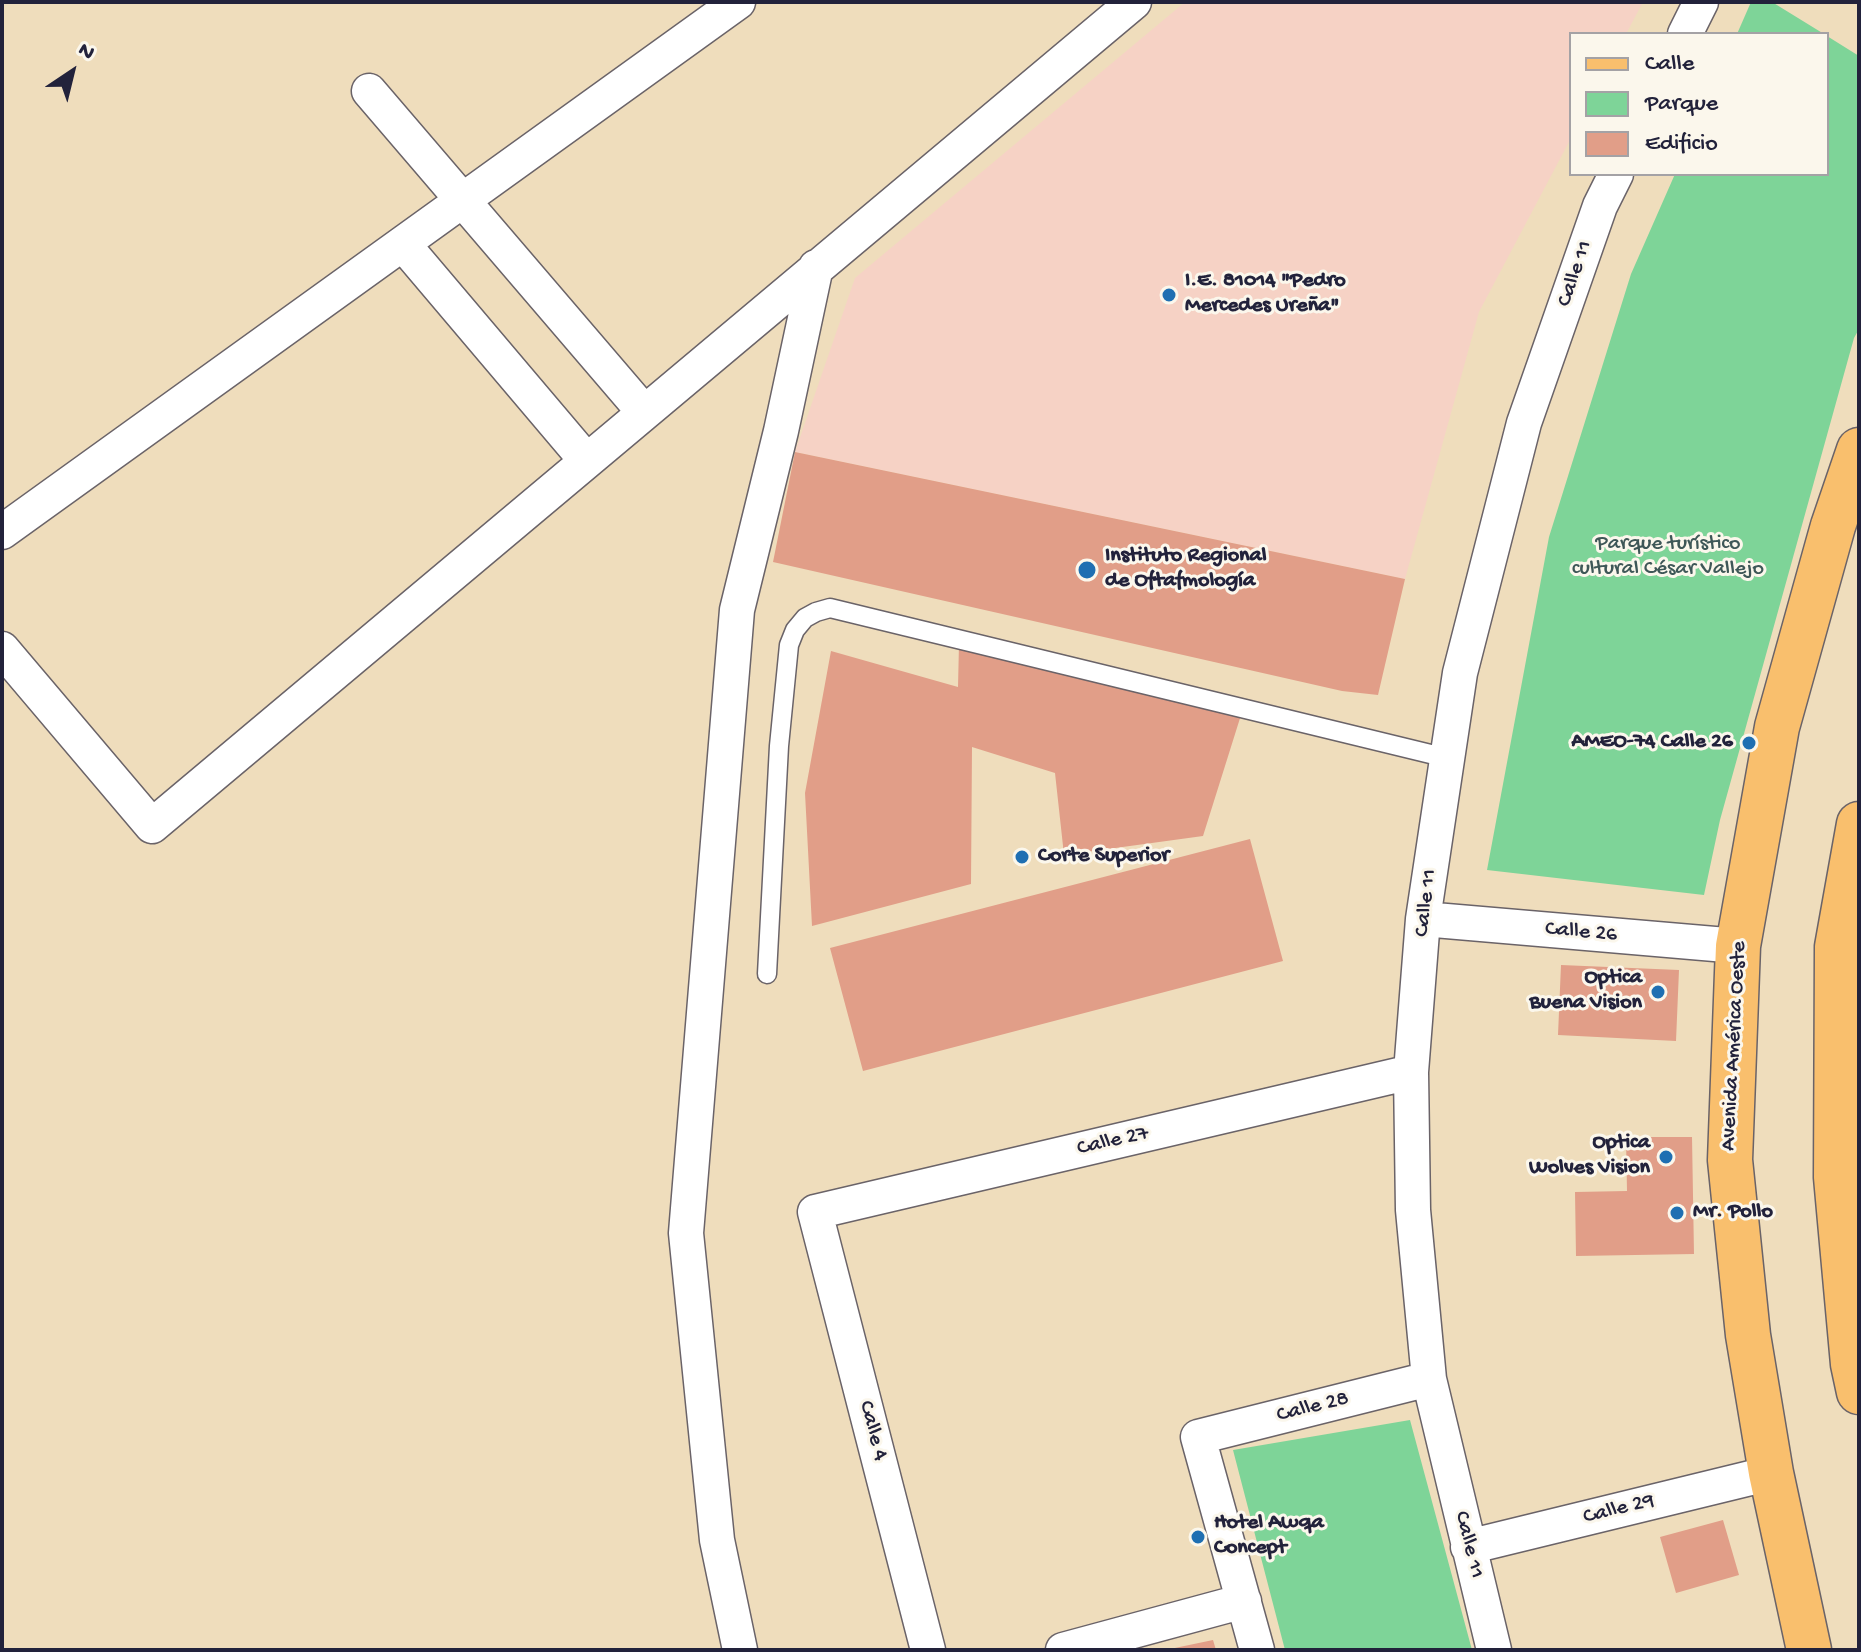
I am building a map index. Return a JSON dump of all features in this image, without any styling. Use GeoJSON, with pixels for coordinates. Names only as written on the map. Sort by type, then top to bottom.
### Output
{"type":"FeatureCollection","features":[{"type":"Feature","properties":{"kind":"main road","name":"Avenida América Oeste"},"geometry":{"type":"LineString","coordinates":[[1809,1650],[1771,1473],[1748,1335],[1730,1160],[1738,946],[1777,727],[1833,526],[1859,450]]}},
{"type":"Feature","properties":{"kind":"main road"},"geometry":{"type":"LineString","coordinates":[[1859,824],[1837,947],[1836,1177],[1853,1364],[1859,1392]]}},
{"type":"Feature","properties":{"kind":"street"},"geometry":{"type":"LineString","coordinates":[[2,532],[738,2]]}},
{"type":"Feature","properties":{"kind":"street"},"geometry":{"type":"LineString","coordinates":[[2,649],[152,826],[1134,2]]}},
{"type":"Feature","properties":{"kind":"street"},"geometry":{"type":"LineString","coordinates":[[1686,32],[1701,2]]}},
{"type":"Feature","properties":{"kind":"street"},"geometry":{"type":"LineString","coordinates":[[369,91],[644,412]]}},
{"type":"Feature","properties":{"kind":"street","name":"Calle 11"},"geometry":{"type":"LineString","coordinates":[[1494,1650],[1429,1379],[1413,1210],[1411,1072],[1423,919],[1460,673],[1524,423],[1600,206],[1615,176]]}},
{"type":"Feature","properties":{"kind":"street"},"geometry":{"type":"LineString","coordinates":[[403,244],[586,460]]}},
{"type":"Feature","properties":{"kind":"street"},"geometry":{"type":"LineString","coordinates":[[740,1650],[717,1540],[686,1233],[737,610],[781,431],[816,267]]}},
{"type":"Feature","properties":{"kind":"street","name":"Calle 26"},"geometry":{"type":"LineString","coordinates":[[1423,919],[1738,946]]}},
{"type":"Feature","properties":{"kind":"street","name":"Calle 27"},"geometry":{"type":"LineString","coordinates":[[815,1212],[1411,1072]]}},
{"type":"Feature","properties":{"kind":"street","name":"Calle 4"},"geometry":{"type":"LineString","coordinates":[[815,1212],[928,1650]]}},
{"type":"Feature","properties":{"kind":"street","name":"Calle 28"},"geometry":{"type":"LineString","coordinates":[[1244,1601],[1198,1437],[1429,1379]]}},
{"type":"Feature","properties":{"kind":"street","name":"Calle 29"},"geometry":{"type":"LineString","coordinates":[[1468,1547],[1771,1473]]}},
{"type":"Feature","properties":{"kind":"street"},"geometry":{"type":"LineString","coordinates":[[1063,1650],[1244,1601],[1257,1650]]}},
{"type":"Feature","properties":{"kind":"lane"},"geometry":{"type":"LineString","coordinates":[[767,974],[779,746],[789,645],[795,630],[805,618],[816,612],[830,608],[1447,758]]}},
{"type":"Feature","properties":{"kind":"shaded area","name":"I.E. 81014 \"Pedro Mercedes Ureña\""},"geometry":{"type":"Polygon","coordinates":[[[1185,2],[1643,2],[1627,32],[1569,32],[1569,142],[1479,312],[1405,579],[795,452],[855,278],[1185,2]]]}},
{"type":"Feature","properties":{"kind":"green space"},"geometry":{"type":"Polygon","coordinates":[[[1751,2],[1772,2],[1821,32],[1738,32],[1751,2]]]}},
{"type":"Feature","properties":{"kind":"green space","name":"Parque turístico cultural César Vallejo"},"geometry":{"type":"Polygon","coordinates":[[[1829,37],[1859,56],[1859,329],[1720,820],[1704,895],[1487,870],[1549,537],[1631,274],[1674,176],[1829,176],[1829,37]]]}},
{"type":"Feature","properties":{"kind":"green space"},"geometry":{"type":"Polygon","coordinates":[[[1410,1420],[1472,1650],[1285,1650],[1233,1450],[1410,1420]]]}},
{"type":"Feature","properties":{"kind":"building","name":"Instituto Regional de Oftafmología"},"geometry":{"type":"Polygon","coordinates":[[[795,452],[1405,579],[1378,695],[1342,691],[773,562],[795,452]]]}},
{"type":"Feature","properties":{"kind":"building"},"geometry":{"type":"Polygon","coordinates":[[[959,644],[1241,715],[1203,836],[1064,855],[1055,773],[972,747],[971,884],[812,926],[805,793],[831,651],[958,687],[959,644]]]}},
{"type":"Feature","properties":{"kind":"building"},"geometry":{"type":"Polygon","coordinates":[[[1250,839],[1283,961],[863,1071],[830,948],[1250,839]]]}},
{"type":"Feature","properties":{"kind":"building"},"geometry":{"type":"Polygon","coordinates":[[[1561,965],[1679,970],[1676,1041],[1558,1035],[1561,965]]]}},
{"type":"Feature","properties":{"kind":"building"},"geometry":{"type":"Polygon","coordinates":[[[1626,1137],[1692,1137],[1694,1254],[1576,1256],[1575,1192],[1627,1191],[1626,1137]]]}},
{"type":"Feature","properties":{"kind":"building"},"geometry":{"type":"Polygon","coordinates":[[[1723,1520],[1739,1575],[1676,1593],[1660,1537],[1723,1520]]]}},
{"type":"Feature","properties":{"kind":"building"},"geometry":{"type":"Polygon","coordinates":[[[1213,1640],[1216,1650],[1170,1650],[1170,1649],[1213,1640]]]}},
{"type":"Feature","properties":{"kind":"place","name":"I.E. 81014 \"Pedro Mercedes Ureña\""},"geometry":{"type":"Point","coordinates":[1169,295]}},
{"type":"Feature","properties":{"kind":"place","name":"Instituto Regional de Oftafmología"},"geometry":{"type":"Point","coordinates":[1087,570]}},
{"type":"Feature","properties":{"kind":"place","name":"AMEO-74 Calle 26"},"geometry":{"type":"Point","coordinates":[1749,743]}},
{"type":"Feature","properties":{"kind":"place","name":"Corte Superior"},"geometry":{"type":"Point","coordinates":[1022,857]}},
{"type":"Feature","properties":{"kind":"place","name":"Optica Buena Vision"},"geometry":{"type":"Point","coordinates":[1658,992]}},
{"type":"Feature","properties":{"kind":"place","name":"Optica Wolves Vision"},"geometry":{"type":"Point","coordinates":[1666,1157]}},
{"type":"Feature","properties":{"kind":"place","name":"Mr. Pollo"},"geometry":{"type":"Point","coordinates":[1677,1213]}},
{"type":"Feature","properties":{"kind":"place","name":"Hotel Awqa Concept"},"geometry":{"type":"Point","coordinates":[1198,1537]}}]}
